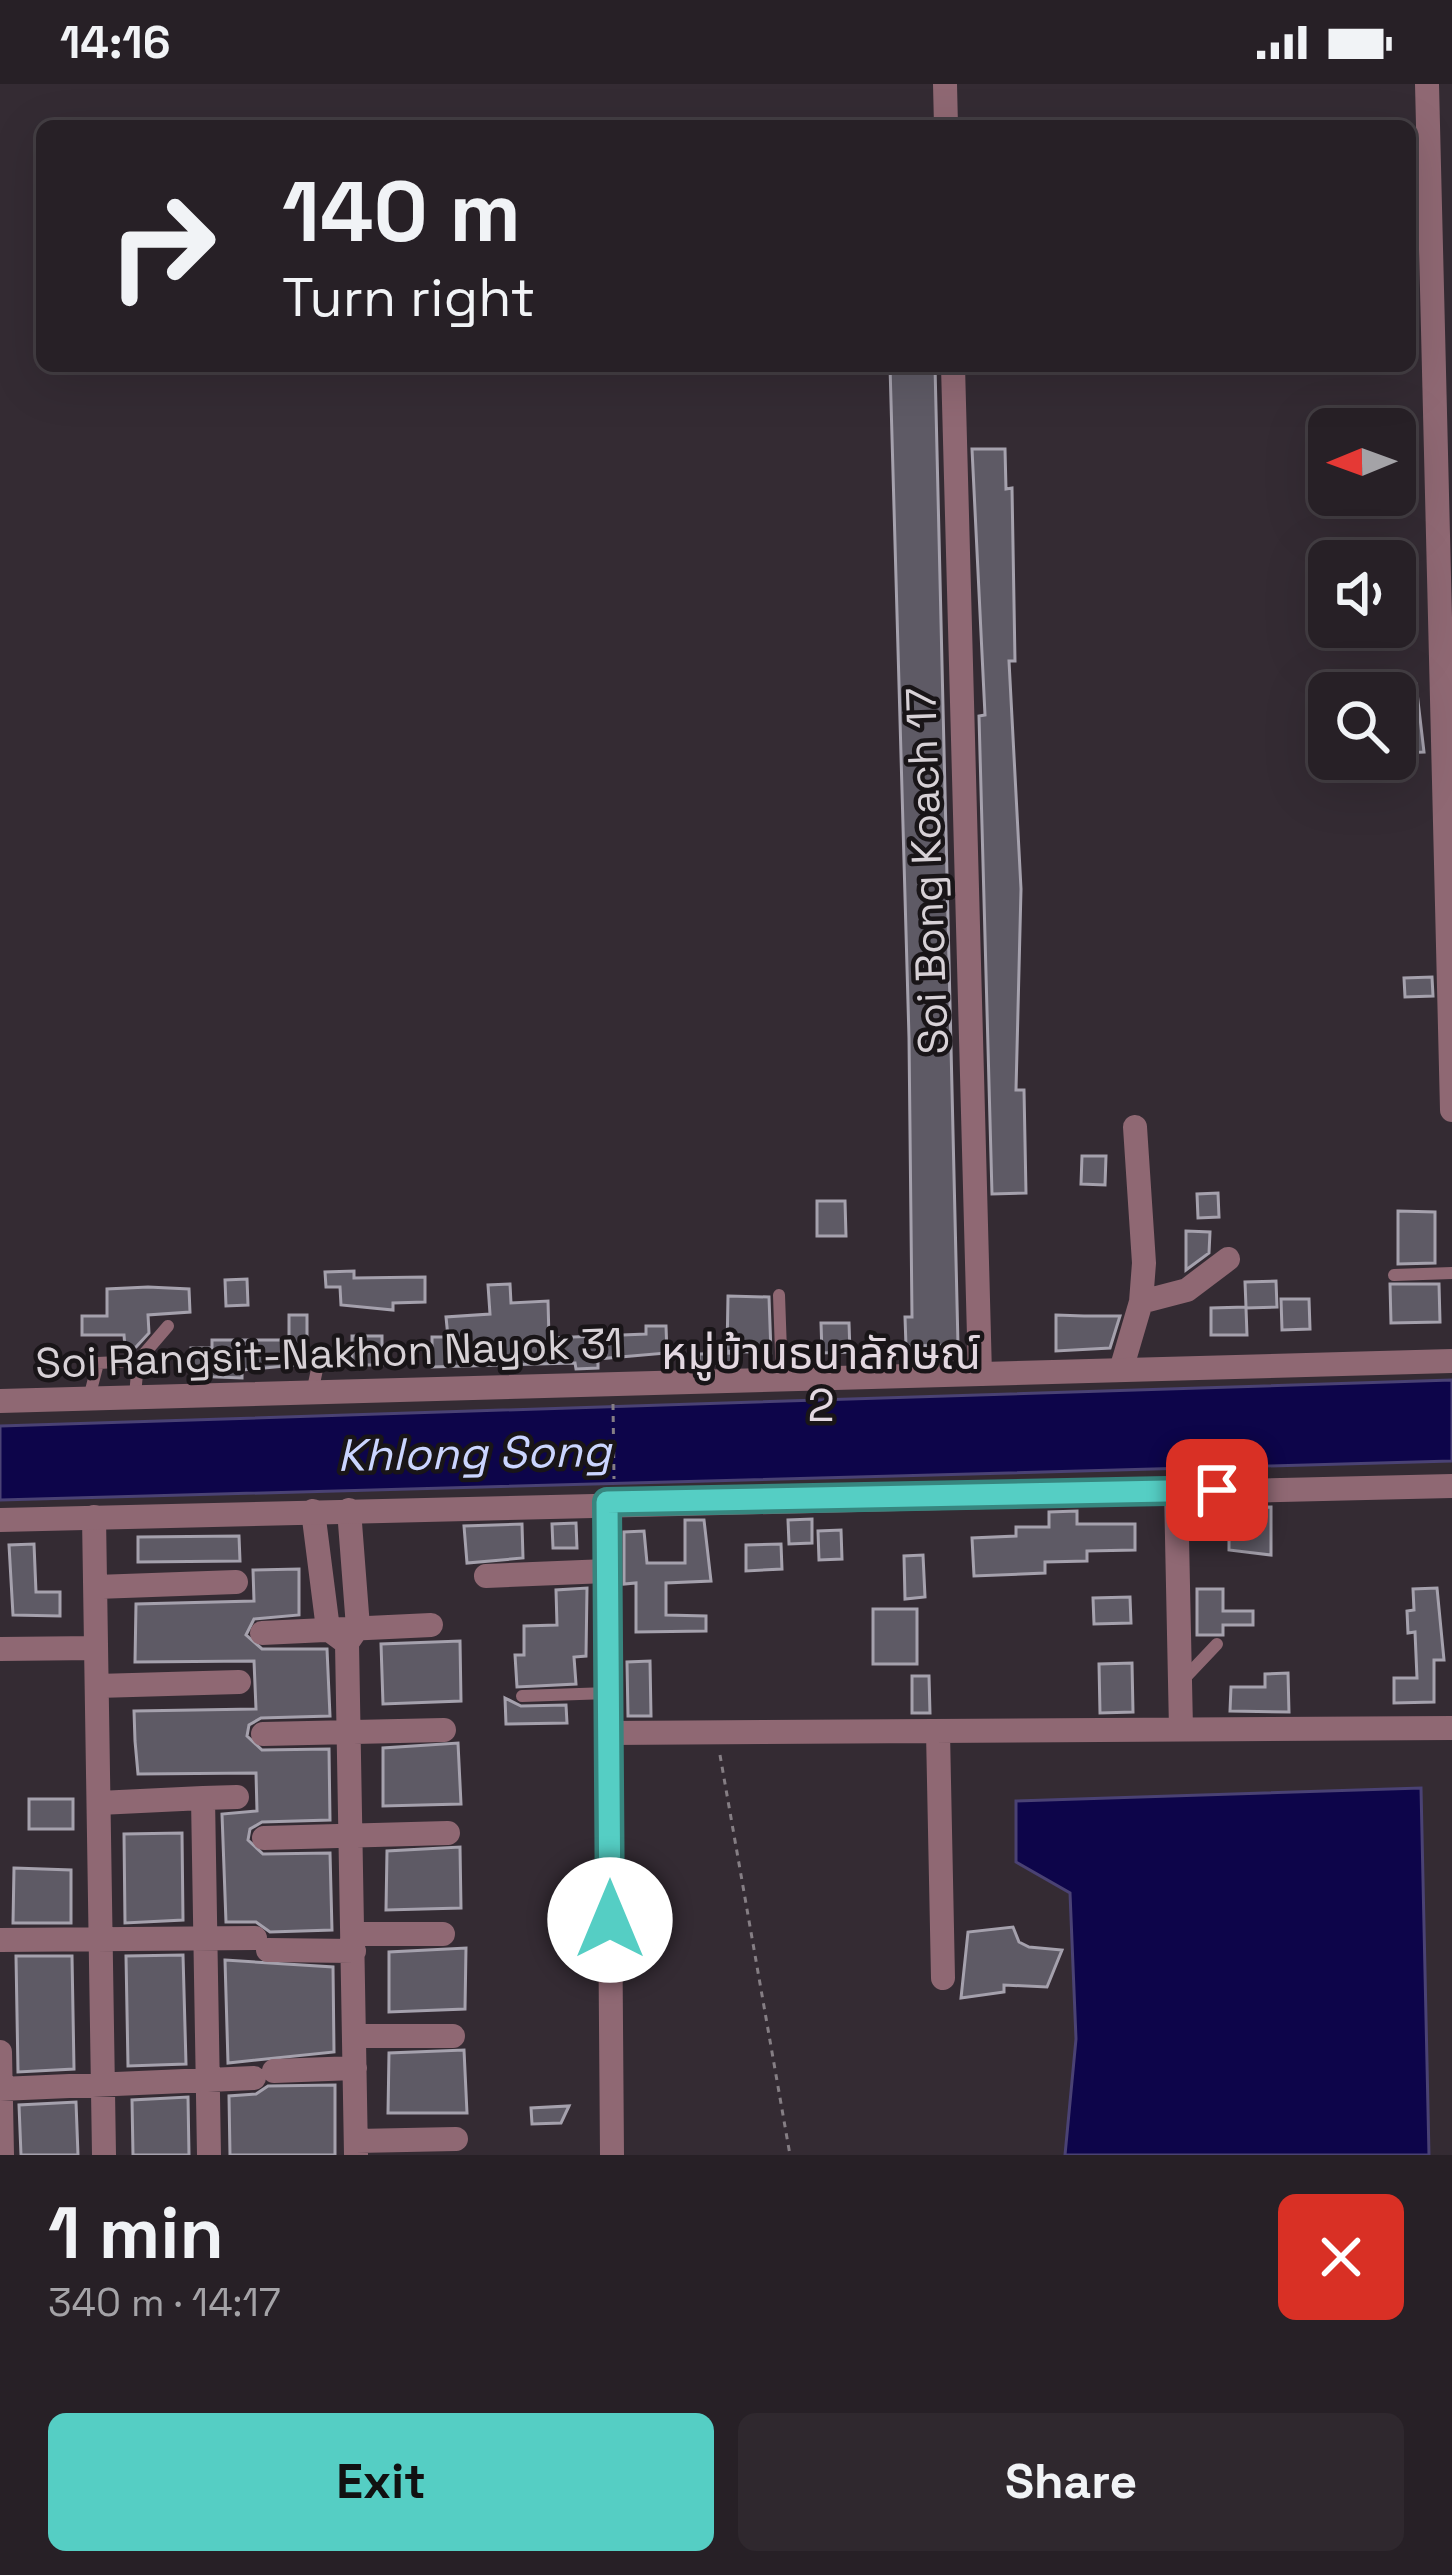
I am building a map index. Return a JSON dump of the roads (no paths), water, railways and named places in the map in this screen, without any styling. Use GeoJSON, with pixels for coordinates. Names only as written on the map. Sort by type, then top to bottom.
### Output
{"type":"FeatureCollection","features":[{"type":"Feature","properties":{"kind":"street"},"geometry":{"type":"LineString","coordinates":[[945,84],[946,120]]}},
{"type":"Feature","properties":{"kind":"street"},"geometry":{"type":"LineString","coordinates":[[1427,84],[1452,1110]]}},
{"type":"Feature","properties":{"kind":"street","name":"Soi Bong Koach 17"},"geometry":{"type":"LineString","coordinates":[[952,372],[980,1374]]}},
{"type":"Feature","properties":{"kind":"street"},"geometry":{"type":"LineString","coordinates":[[1120,1370],[1142,1302],[1144,1227],[1135,1127]]}},
{"type":"Feature","properties":{"kind":"street"},"geometry":{"type":"LineString","coordinates":[[1142,1302],[1186,1290],[1228,1258]]}},
{"type":"Feature","properties":{"kind":"street","name":"Soi Rangsit-Nakhon Nayok 31"},"geometry":{"type":"LineString","coordinates":[[0,1401],[1452,1361]]}},
{"type":"Feature","properties":{"kind":"street"},"geometry":{"type":"LineString","coordinates":[[0,1520],[349,1510],[611,1496],[1452,1486]]}},
{"type":"Feature","properties":{"kind":"street"},"geometry":{"type":"LineString","coordinates":[[1176,1490],[1180,1730]]}},
{"type":"Feature","properties":{"kind":"street"},"geometry":{"type":"LineString","coordinates":[[611,1496],[612,2155]]}},
{"type":"Feature","properties":{"kind":"street"},"geometry":{"type":"LineString","coordinates":[[349,1510],[344,1633],[351,1730],[356,2148],[456,2139]]}},
{"type":"Feature","properties":{"kind":"street"},"geometry":{"type":"LineString","coordinates":[[313,1511],[344,1633]]}},
{"type":"Feature","properties":{"kind":"street"},"geometry":{"type":"LineString","coordinates":[[94,1517],[104,2155]]}},
{"type":"Feature","properties":{"kind":"street"},"geometry":{"type":"LineString","coordinates":[[486,1576],[608,1571]]}},
{"type":"Feature","properties":{"kind":"street"},"geometry":{"type":"LineString","coordinates":[[96,1587],[236,1582]]}},
{"type":"Feature","properties":{"kind":"street"},"geometry":{"type":"LineString","coordinates":[[262,1633],[344,1633],[431,1625]]}},
{"type":"Feature","properties":{"kind":"street"},"geometry":{"type":"LineString","coordinates":[[0,1649],[96,1648]]}},
{"type":"Feature","properties":{"kind":"street"},"geometry":{"type":"LineString","coordinates":[[97,1686],[239,1682]]}},
{"type":"Feature","properties":{"kind":"street"},"geometry":{"type":"LineString","coordinates":[[608,1732],[1452,1728]]}},
{"type":"Feature","properties":{"kind":"street"},"geometry":{"type":"LineString","coordinates":[[263,1734],[445,1730]]}},
{"type":"Feature","properties":{"kind":"street"},"geometry":{"type":"LineString","coordinates":[[938,1732],[943,1978]]}},
{"type":"Feature","properties":{"kind":"street"},"geometry":{"type":"LineString","coordinates":[[99,1803],[237,1797]]}},
{"type":"Feature","properties":{"kind":"street"},"geometry":{"type":"LineString","coordinates":[[203,1798],[209,2155]]}},
{"type":"Feature","properties":{"kind":"street"},"geometry":{"type":"LineString","coordinates":[[264,1838],[448,1833]]}},
{"type":"Feature","properties":{"kind":"street"},"geometry":{"type":"LineString","coordinates":[[0,1940],[206,1939],[262,1944],[443,1934]]}},
{"type":"Feature","properties":{"kind":"street"},"geometry":{"type":"LineString","coordinates":[[355,2036],[453,2036]]}},
{"type":"Feature","properties":{"kind":"street"},"geometry":{"type":"LineString","coordinates":[[0,2052],[2,2155]]}},
{"type":"Feature","properties":{"kind":"street"},"geometry":{"type":"LineString","coordinates":[[0,2089],[355,2068]]}},
{"type":"Feature","properties":{"kind":"lane"},"geometry":{"type":"LineString","coordinates":[[1394,1275],[1452,1273]]}},
{"type":"Feature","properties":{"kind":"lane"},"geometry":{"type":"LineString","coordinates":[[778,1295],[782,1380]]}},
{"type":"Feature","properties":{"kind":"lane"},"geometry":{"type":"LineString","coordinates":[[135,1398],[138,1360],[168,1326]]}},
{"type":"Feature","properties":{"kind":"lane"},"geometry":{"type":"LineString","coordinates":[[312,1393],[319,1360],[341,1355]]}},
{"type":"Feature","properties":{"kind":"lane"},"geometry":{"type":"LineString","coordinates":[[89,1399],[98,1363],[138,1360]]}},
{"type":"Feature","properties":{"kind":"lane"},"geometry":{"type":"LineString","coordinates":[[1179,1684],[1217,1644]]}},
{"type":"Feature","properties":{"kind":"lane"},"geometry":{"type":"LineString","coordinates":[[522,1696],[608,1693]]}},
{"type":"Feature","properties":{"kind":"water","name":"Khlong Song"},"geometry":{"type":"Polygon","coordinates":[[[1452,1380],[1452,1461],[0,1500],[0,1426],[1452,1380]]]}},
{"type":"Feature","properties":{"kind":"water"},"geometry":{"type":"Polygon","coordinates":[[[1421,1788],[1429,2155],[1065,2155],[1076,2039],[1070,1893],[1016,1862],[1016,1801],[1421,1788]]]}},
{"type":"Feature","properties":{"kind":"district","name":"หมู่บ้านธนาลักษณ์ 2"},"geometry":{"type":"Point","coordinates":[821,1379]}}]}
